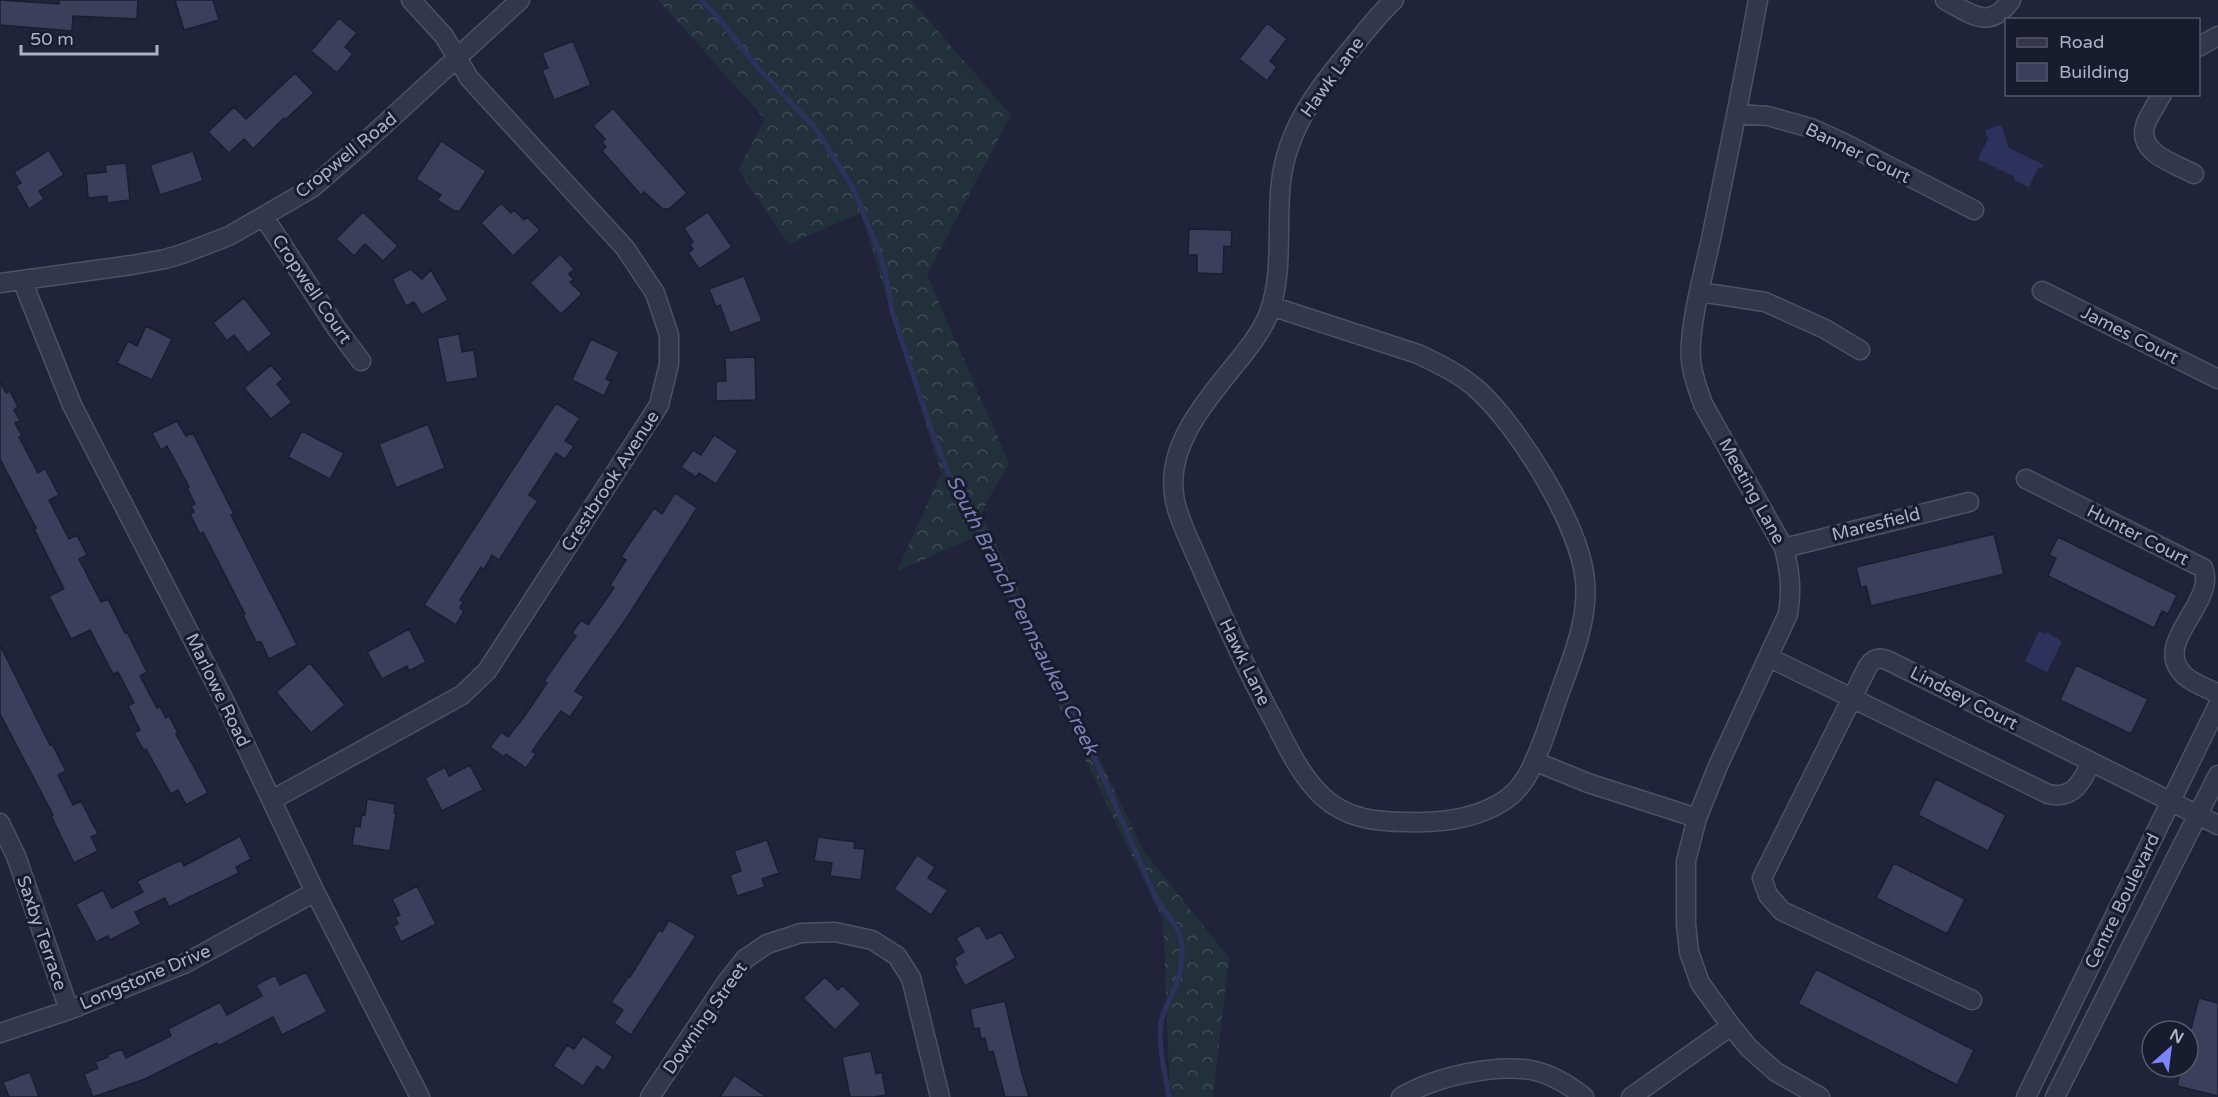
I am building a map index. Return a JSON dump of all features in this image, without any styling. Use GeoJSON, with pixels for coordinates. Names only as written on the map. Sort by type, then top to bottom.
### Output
{"type":"FeatureCollection","features":[{"type":"Feature","properties":{"kind":"street","name":"Crestbrook Avenue"},"geometry":{"type":"LineString","coordinates":[[272,800],[462,695],[487,670],[659,405],[669,364],[669,335],[655,293],[625,248],[469,78],[444,36],[411,0]]}},
{"type":"Feature","properties":{"kind":"street","name":"Cropwell Road"},"geometry":{"type":"LineString","coordinates":[[0,283],[132,265],[173,256],[229,236],[264,217],[312,188],[520,0]]}},
{"type":"Feature","properties":{"kind":"street","name":"Hawk Lane"},"geometry":{"type":"LineString","coordinates":[[1271,306],[1418,354],[1439,364],[1478,390],[1522,441],[1567,521],[1582,561],[1586,582],[1585,603],[1575,646],[1526,778],[1516,791],[1502,802],[1484,811],[1442,821],[1378,822],[1339,810],[1322,797],[1295,761],[1233,642],[1178,513],[1173,492],[1174,470],[1189,428],[1258,334],[1271,306],[1278,274],[1281,181],[1286,155],[1294,132],[1306,109],[1339,64],[1394,0]]}},
{"type":"Feature","properties":{"kind":"street","name":"Meeting Lane"},"geometry":{"type":"LineString","coordinates":[[1758,0],[1691,340],[1691,359],[1694,380],[1703,404],[1784,548],[1790,573],[1791,594],[1788,614],[1718,766],[1697,818],[1686,861],[1686,924],[1689,952],[1700,982],[1731,1026],[1749,1048],[1776,1072],[1820,1097]]}},
{"type":"Feature","properties":{"kind":"street"},"geometry":{"type":"LineString","coordinates":[[1945,0],[1974,16],[1987,19],[1998,16],[2012,0]]}},
{"type":"Feature","properties":{"kind":"street"},"geometry":{"type":"LineString","coordinates":[[2200,46],[2218,36]]}},
{"type":"Feature","properties":{"kind":"street"},"geometry":{"type":"LineString","coordinates":[[2161,96],[2146,122],[2143,133],[2145,143],[2150,151],[2194,174]]}},
{"type":"Feature","properties":{"kind":"street","name":"Banner Court"},"geometry":{"type":"LineString","coordinates":[[1737,114],[1768,116],[1811,128],[1974,210]]}},
{"type":"Feature","properties":{"kind":"street","name":"Cropwell Court"},"geometry":{"type":"LineString","coordinates":[[264,217],[337,329],[361,361]]}},
{"type":"Feature","properties":{"kind":"street","name":"Marlowe Road"},"geometry":{"type":"LineString","coordinates":[[22,280],[72,405],[224,700],[315,892],[414,1081],[420,1097]]}},
{"type":"Feature","properties":{"kind":"street","name":"James Court"},"geometry":{"type":"LineString","coordinates":[[2042,291],[2218,380]]}},
{"type":"Feature","properties":{"kind":"street"},"geometry":{"type":"LineString","coordinates":[[1700,292],[1765,302],[1825,329],[1860,350]]}},
{"type":"Feature","properties":{"kind":"street","name":"Hunter Court"},"geometry":{"type":"LineString","coordinates":[[2026,479],[2203,568],[2211,580],[2210,594],[2179,644],[2176,653],[2177,662],[2180,671],[2187,677],[2218,694]]}},
{"type":"Feature","properties":{"kind":"street","name":"Maresfield"},"geometry":{"type":"LineString","coordinates":[[1784,548],[1969,502]]}},
{"type":"Feature","properties":{"kind":"street"},"geometry":{"type":"LineString","coordinates":[[1768,657],[2048,794],[2063,795],[2074,790],[2082,783],[2091,762]]}},
{"type":"Feature","properties":{"kind":"street","name":"Lindsey Court"},"geometry":{"type":"LineString","coordinates":[[1852,697],[1869,664],[1877,659],[1887,660],[2218,825]]}},
{"type":"Feature","properties":{"kind":"street"},"geometry":{"type":"LineString","coordinates":[[1852,697],[1762,878],[1768,896],[1782,910],[1972,1000]]}},
{"type":"Feature","properties":{"kind":"street","name":"Centre Boulevard"},"geometry":{"type":"LineString","coordinates":[[2026,1097],[2218,705]]}},
{"type":"Feature","properties":{"kind":"street"},"geometry":{"type":"LineString","coordinates":[[1534,761],[1588,783],[1697,818]]}},
{"type":"Feature","properties":{"kind":"street","name":"Centre Boulevard"},"geometry":{"type":"LineString","coordinates":[[2055,1097],[2218,775]]}},
{"type":"Feature","properties":{"kind":"street","name":"Saxby Terrace"},"geometry":{"type":"LineString","coordinates":[[0,824],[16,856],[69,1010]]}},
{"type":"Feature","properties":{"kind":"street","name":"Longstone Drive"},"geometry":{"type":"LineString","coordinates":[[0,1032],[69,1010],[184,964],[315,892]]}},
{"type":"Feature","properties":{"kind":"street","name":"Downing Street"},"geometry":{"type":"LineString","coordinates":[[650,1097],[726,982],[745,959],[767,944],[801,933],[835,932],[872,940],[897,956],[902,963],[911,978],[939,1097]]}},
{"type":"Feature","properties":{"kind":"street"},"geometry":{"type":"LineString","coordinates":[[1631,1097],[1731,1026]]}},
{"type":"Feature","properties":{"kind":"street"},"geometry":{"type":"LineString","coordinates":[[1401,1097],[1439,1079],[1509,1070],[1530,1070],[1569,1085],[1584,1097]]}},
{"type":"Feature","properties":{"kind":"green space"},"geometry":{"type":"Polygon","coordinates":[[[658,0],[911,0],[1011,115],[927,275],[1009,463],[981,513],[1144,851],[1229,958],[1213,1097],[1170,1097],[1163,920],[977,536],[897,571],[941,473],[861,213],[789,244],[738,170],[765,119],[658,0]]]}},
{"type":"Feature","properties":{"kind":"water"},"geometry":{"type":"Polygon","coordinates":[[[2001,125],[2009,148],[2044,165],[2042,169],[2038,168],[2029,187],[2014,180],[2015,177],[1978,159],[1988,139],[1985,130],[2001,125]]]}},
{"type":"Feature","properties":{"kind":"water"},"geometry":{"type":"Polygon","coordinates":[[[2039,631],[2046,634],[2047,632],[2062,642],[2047,672],[2025,661],[2039,631]]]}},
{"type":"Feature","properties":{"kind":"building"},"geometry":{"type":"Polygon","coordinates":[[[0,0],[59,4],[59,0],[138,0],[137,19],[73,16],[72,31],[0,25],[0,0]]]}},
{"type":"Feature","properties":{"kind":"building"},"geometry":{"type":"Polygon","coordinates":[[[175,0],[213,0],[219,20],[184,30],[175,0]]]}},
{"type":"Feature","properties":{"kind":"building"},"geometry":{"type":"Polygon","coordinates":[[[339,18],[357,33],[345,47],[353,54],[337,73],[311,51],[339,18]]]}},
{"type":"Feature","properties":{"kind":"building"},"geometry":{"type":"Polygon","coordinates":[[[1267,23],[1287,39],[1270,61],[1277,67],[1267,81],[1239,59],[1267,23]]]}},
{"type":"Feature","properties":{"kind":"building"},"geometry":{"type":"Polygon","coordinates":[[[573,41],[591,85],[554,100],[542,70],[548,68],[542,53],[573,41]]]}},
{"type":"Feature","properties":{"kind":"building"},"geometry":{"type":"Polygon","coordinates":[[[295,73],[314,93],[285,120],[284,118],[253,149],[244,139],[229,153],[208,132],[234,107],[246,119],[295,73]]]}},
{"type":"Feature","properties":{"kind":"building"},"geometry":{"type":"Polygon","coordinates":[[[613,108],[687,193],[669,209],[663,209],[644,192],[641,195],[602,151],[606,147],[602,142],[605,139],[593,126],[613,108]]]}},
{"type":"Feature","properties":{"kind":"building"},"geometry":{"type":"Polygon","coordinates":[[[441,141],[486,171],[460,211],[454,211],[437,200],[441,195],[416,179],[441,141]]]}},
{"type":"Feature","properties":{"kind":"building"},"geometry":{"type":"Polygon","coordinates":[[[49,150],[64,175],[39,191],[44,199],[29,209],[16,186],[21,183],[14,172],[49,150]]]}},
{"type":"Feature","properties":{"kind":"building"},"geometry":{"type":"Polygon","coordinates":[[[193,151],[203,181],[160,195],[150,165],[193,151]]]}},
{"type":"Feature","properties":{"kind":"building"},"geometry":{"type":"Polygon","coordinates":[[[126,163],[130,200],[107,203],[107,196],[88,198],[86,174],[106,172],[105,165],[126,163]]]}},
{"type":"Feature","properties":{"kind":"building"},"geometry":{"type":"Polygon","coordinates":[[[501,203],[511,213],[514,210],[524,220],[527,217],[540,230],[513,256],[481,223],[501,203]]]}},
{"type":"Feature","properties":{"kind":"building"},"geometry":{"type":"Polygon","coordinates":[[[363,212],[398,246],[383,261],[365,244],[354,256],[336,239],[363,212]]]}},
{"type":"Feature","properties":{"kind":"building"},"geometry":{"type":"Polygon","coordinates":[[[708,212],[732,247],[699,269],[688,253],[693,249],[690,244],[693,242],[684,228],[708,212]]]}},
{"type":"Feature","properties":{"kind":"building"},"geometry":{"type":"Polygon","coordinates":[[[1189,229],[1232,230],[1231,247],[1224,246],[1223,274],[1197,273],[1197,255],[1188,255],[1189,229]]]}},
{"type":"Feature","properties":{"kind":"building"},"geometry":{"type":"Polygon","coordinates":[[[560,254],[574,269],[569,274],[574,280],[570,282],[582,294],[561,314],[530,283],[560,254]]]}},
{"type":"Feature","properties":{"kind":"building"},"geometry":{"type":"Polygon","coordinates":[[[410,269],[422,279],[431,270],[448,300],[422,315],[414,302],[406,306],[392,279],[410,269]]]}},
{"type":"Feature","properties":{"kind":"building"},"geometry":{"type":"Polygon","coordinates":[[[744,276],[762,321],[730,333],[720,305],[716,307],[709,289],[744,276]]]}},
{"type":"Feature","properties":{"kind":"building"},"geometry":{"type":"Polygon","coordinates":[[[244,298],[272,334],[248,353],[234,335],[227,341],[213,323],[244,298]]]}},
{"type":"Feature","properties":{"kind":"building"},"geometry":{"type":"Polygon","coordinates":[[[146,326],[172,339],[152,380],[117,363],[128,341],[137,346],[146,326]]]}},
{"type":"Feature","properties":{"kind":"building"},"geometry":{"type":"Polygon","coordinates":[[[459,334],[462,352],[474,350],[478,378],[446,383],[437,338],[459,334]]]}},
{"type":"Feature","properties":{"kind":"building"},"geometry":{"type":"Polygon","coordinates":[[[591,339],[619,352],[606,379],[611,381],[604,396],[572,380],[591,339]]]}},
{"type":"Feature","properties":{"kind":"building"},"geometry":{"type":"Polygon","coordinates":[[[755,357],[756,400],[716,401],[716,381],[726,381],[725,358],[755,357]]]}},
{"type":"Feature","properties":{"kind":"building"},"geometry":{"type":"Polygon","coordinates":[[[271,365],[283,379],[277,384],[292,402],[271,419],[244,388],[271,365]]]}},
{"type":"Feature","properties":{"kind":"building"},"geometry":{"type":"Polygon","coordinates":[[[0,381],[6,393],[10,391],[18,407],[14,410],[20,421],[15,423],[22,436],[19,437],[38,473],[45,468],[59,495],[49,500],[69,539],[77,535],[87,555],[79,559],[101,602],[108,599],[125,633],[127,632],[147,672],[140,676],[157,708],[160,707],[166,718],[169,716],[178,733],[176,734],[208,793],[186,805],[178,790],[171,794],[146,749],[144,751],[134,733],[140,730],[128,706],[134,703],[118,672],[113,674],[90,630],[71,639],[49,596],[64,589],[34,529],[36,528],[0,459],[0,381]]]}},
{"type":"Feature","properties":{"kind":"building"},"geometry":{"type":"Polygon","coordinates":[[[556,403],[580,418],[565,441],[574,446],[565,459],[556,453],[529,495],[538,501],[499,560],[492,555],[484,569],[481,567],[460,600],[463,602],[460,608],[464,611],[456,625],[424,605],[556,403]]]}},
{"type":"Feature","properties":{"kind":"building"},"geometry":{"type":"Polygon","coordinates":[[[177,421],[186,436],[193,433],[234,514],[231,515],[297,645],[269,659],[261,642],[256,642],[243,615],[245,614],[203,532],[200,534],[190,514],[194,512],[191,506],[195,504],[187,488],[189,487],[167,446],[161,450],[152,433],[177,421]]]}},
{"type":"Feature","properties":{"kind":"building"},"geometry":{"type":"Polygon","coordinates":[[[428,424],[445,468],[396,488],[379,444],[428,424]]]}},
{"type":"Feature","properties":{"kind":"building"},"geometry":{"type":"Polygon","coordinates":[[[302,431],[344,453],[330,479],[288,457],[302,431]]]}},
{"type":"Feature","properties":{"kind":"building"},"geometry":{"type":"Polygon","coordinates":[[[714,435],[738,451],[716,484],[699,473],[696,477],[681,467],[693,450],[701,455],[714,435]]]}},
{"type":"Feature","properties":{"kind":"building"},"geometry":{"type":"Polygon","coordinates":[[[675,493],[697,508],[626,619],[575,691],[584,697],[570,717],[561,711],[532,751],[536,754],[526,768],[506,754],[504,757],[490,747],[501,732],[508,737],[524,717],[547,683],[544,681],[576,636],[572,633],[581,620],[588,625],[614,588],[610,585],[626,560],[621,557],[630,543],[654,508],[662,514],[675,493]]]}},
{"type":"Feature","properties":{"kind":"building"},"geometry":{"type":"Polygon","coordinates":[[[1994,534],[2004,574],[1871,606],[1866,586],[1861,588],[1856,567],[1994,534]]]}},
{"type":"Feature","properties":{"kind":"building"},"geometry":{"type":"Polygon","coordinates":[[[2058,537],[2177,595],[2168,614],[2162,611],[2154,628],[2048,576],[2056,558],[2049,555],[2058,537]]]}},
{"type":"Feature","properties":{"kind":"building"},"geometry":{"type":"Polygon","coordinates":[[[409,629],[426,662],[409,671],[407,666],[382,679],[367,652],[409,629]]]}},
{"type":"Feature","properties":{"kind":"building"},"geometry":{"type":"Polygon","coordinates":[[[0,645],[50,745],[52,744],[66,771],[58,775],[73,805],[81,801],[98,834],[91,837],[98,851],[74,863],[51,816],[53,815],[0,714],[0,645]]]}},
{"type":"Feature","properties":{"kind":"building"},"geometry":{"type":"Polygon","coordinates":[[[310,663],[345,705],[311,733],[276,692],[310,663]]]}},
{"type":"Feature","properties":{"kind":"building"},"geometry":{"type":"Polygon","coordinates":[[[2076,665],[2148,699],[2131,734],[2060,700],[2076,665]]]}},
{"type":"Feature","properties":{"kind":"building"},"geometry":{"type":"Polygon","coordinates":[[[470,765],[483,790],[442,811],[425,778],[445,767],[449,776],[470,765]]]}},
{"type":"Feature","properties":{"kind":"building"},"geometry":{"type":"Polygon","coordinates":[[[1936,779],[2006,815],[1988,851],[1918,815],[1936,779]]]}},
{"type":"Feature","properties":{"kind":"building"},"geometry":{"type":"Polygon","coordinates":[[[367,799],[395,804],[394,813],[396,813],[390,851],[352,845],[355,826],[360,827],[362,814],[365,815],[367,799]]]}},
{"type":"Feature","properties":{"kind":"building"},"geometry":{"type":"Polygon","coordinates":[[[240,836],[251,859],[236,867],[239,873],[169,907],[165,898],[135,912],[141,924],[110,940],[108,936],[96,942],[76,904],[103,890],[112,908],[143,892],[137,881],[181,860],[184,866],[240,836]]]}},
{"type":"Feature","properties":{"kind":"building"},"geometry":{"type":"Polygon","coordinates":[[[818,837],[855,842],[854,848],[865,849],[861,880],[830,876],[832,863],[814,861],[818,837]]]}},
{"type":"Feature","properties":{"kind":"building"},"geometry":{"type":"Polygon","coordinates":[[[767,840],[779,873],[762,879],[765,887],[737,896],[730,875],[741,871],[734,851],[767,840]]]}},
{"type":"Feature","properties":{"kind":"building"},"geometry":{"type":"Polygon","coordinates":[[[917,855],[935,867],[928,878],[948,890],[931,915],[894,889],[917,855]]]}},
{"type":"Feature","properties":{"kind":"building"},"geometry":{"type":"Polygon","coordinates":[[[1894,863],[1965,899],[1947,934],[1876,898],[1894,863]]]}},
{"type":"Feature","properties":{"kind":"building"},"geometry":{"type":"Polygon","coordinates":[[[417,886],[436,924],[401,942],[393,926],[398,924],[395,917],[400,915],[392,899],[417,886]]]}},
{"type":"Feature","properties":{"kind":"building"},"geometry":{"type":"Polygon","coordinates":[[[669,920],[696,936],[631,1035],[614,1023],[623,1010],[611,1002],[630,977],[659,930],[662,932],[669,920]]]}},
{"type":"Feature","properties":{"kind":"building"},"geometry":{"type":"Polygon","coordinates":[[[979,925],[987,939],[1001,932],[1016,958],[965,986],[954,966],[957,964],[954,958],[964,952],[956,938],[979,925]]]}},
{"type":"Feature","properties":{"kind":"building"},"geometry":{"type":"Polygon","coordinates":[[[1816,969],[1974,1050],[1957,1085],[1798,1004],[1816,969]]]}},
{"type":"Feature","properties":{"kind":"building"},"geometry":{"type":"Polygon","coordinates":[[[306,972],[327,1012],[282,1035],[273,1017],[218,1046],[217,1043],[145,1079],[93,1097],[84,1074],[98,1068],[95,1062],[122,1049],[126,1058],[171,1036],[168,1029],[220,1002],[227,1015],[262,996],[256,985],[275,975],[280,985],[306,972]]]}},
{"type":"Feature","properties":{"kind":"building"},"geometry":{"type":"Polygon","coordinates":[[[825,977],[838,990],[842,985],[861,1004],[835,1030],[803,998],[825,977]]]}},
{"type":"Feature","properties":{"kind":"building"},"geometry":{"type":"Polygon","coordinates":[[[2199,998],[2218,1003],[2218,1096],[2177,1086],[2178,1079],[2200,1079],[2200,1019],[2194,1019],[2199,998]]]}},
{"type":"Feature","properties":{"kind":"building"},"geometry":{"type":"Polygon","coordinates":[[[1005,1001],[1029,1097],[1005,1097],[993,1051],[988,1052],[985,1038],[981,1039],[979,1028],[974,1029],[970,1009],[1005,1001]]]}},
{"type":"Feature","properties":{"kind":"building"},"geometry":{"type":"Polygon","coordinates":[[[583,1036],[613,1057],[604,1071],[597,1066],[583,1086],[553,1066],[567,1045],[574,1049],[583,1036]]]}},
{"type":"Feature","properties":{"kind":"building"},"geometry":{"type":"Polygon","coordinates":[[[871,1051],[876,1074],[882,1072],[886,1095],[850,1097],[842,1057],[871,1051]]]}},
{"type":"Feature","properties":{"kind":"building"},"geometry":{"type":"Polygon","coordinates":[[[30,1072],[39,1097],[9,1097],[3,1082],[30,1072]]]}},
{"type":"Feature","properties":{"kind":"building"},"geometry":{"type":"Polygon","coordinates":[[[734,1075],[767,1097],[720,1097],[734,1075]]]}},
{"type":"Feature","properties":{"kind":"waterway","name":"South Branch Pennsauken Creek"},"geometry":{"type":"LineString","coordinates":[[701,0],[717,16],[759,69],[816,129],[853,188],[879,252],[892,311],[929,423],[954,488],[993,555],[1095,759],[1156,898],[1179,933],[1182,946],[1179,975],[1163,1014],[1160,1032],[1162,1060],[1169,1097]]}}]}
